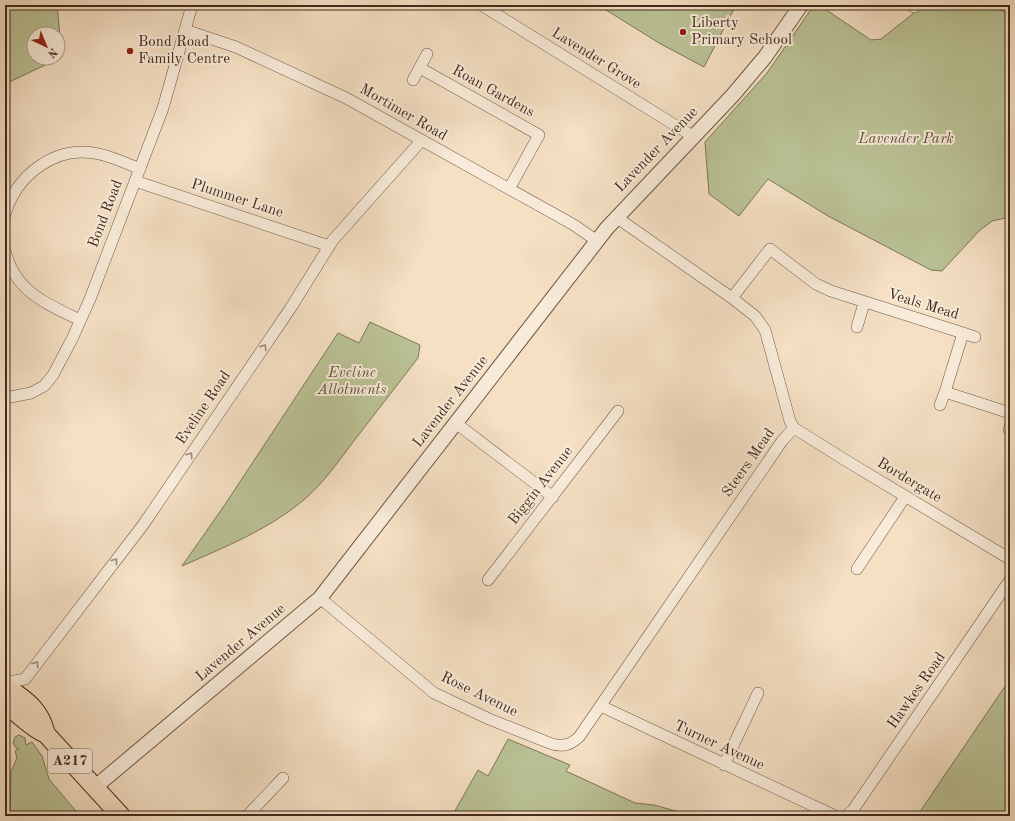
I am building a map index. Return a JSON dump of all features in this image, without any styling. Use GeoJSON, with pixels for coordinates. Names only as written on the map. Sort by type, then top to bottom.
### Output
{"type":"FeatureCollection","features":[{"type":"Feature","properties":{"kind":"main road","name":"A217"},"geometry":{"type":"LineString","coordinates":[[5,684],[29,702],[42,720],[46,734]]}},
{"type":"Feature","properties":{"kind":"main road","name":"A217"},"geometry":{"type":"LineString","coordinates":[[5,704],[32,728],[46,734],[121,816]]}},
{"type":"Feature","properties":{"kind":"street","name":"Bond Road"},"geometry":{"type":"LineString","coordinates":[[5,398],[36,391],[48,382],[62,359],[80,320],[163,108],[192,5]]}},
{"type":"Feature","properties":{"kind":"street","name":"Lavender Avenue"},"geometry":{"type":"LineString","coordinates":[[94,788],[320,598],[457,424],[616,217],[733,95],[765,57],[801,5]]}},
{"type":"Feature","properties":{"kind":"street","name":"Lavender Grove"},"geometry":{"type":"LineString","coordinates":[[483,6],[694,137]]}},
{"type":"Feature","properties":{"kind":"street","name":"Mortimer Road"},"geometry":{"type":"LineString","coordinates":[[184,30],[236,47],[346,98],[574,225],[597,241]]}},
{"type":"Feature","properties":{"kind":"street"},"geometry":{"type":"LineString","coordinates":[[413,80],[428,54]]}},
{"type":"Feature","properties":{"kind":"street","name":"Roan Gardens"},"geometry":{"type":"LineString","coordinates":[[420,68],[539,135],[509,189]]}},
{"type":"Feature","properties":{"kind":"street","name":"Eveline Road"},"geometry":{"type":"LineString","coordinates":[[5,684],[25,679],[143,525],[290,309],[329,246],[363,204],[409,156],[421,141]]}},
{"type":"Feature","properties":{"kind":"street"},"geometry":{"type":"LineString","coordinates":[[5,215],[13,194],[26,176],[54,158],[75,153],[98,153],[140,169]]}},
{"type":"Feature","properties":{"kind":"street","name":"Plummer Lane"},"geometry":{"type":"LineString","coordinates":[[135,181],[329,246]]}},
{"type":"Feature","properties":{"kind":"street","name":"Steers Mead"},"geometry":{"type":"LineString","coordinates":[[579,737],[782,441],[794,428],[790,421],[763,325],[755,316],[732,298],[616,217]]}},
{"type":"Feature","properties":{"kind":"street","name":"Veals Mead"},"geometry":{"type":"LineString","coordinates":[[732,298],[770,249],[816,284],[831,291],[864,303],[963,333],[940,405]]}},
{"type":"Feature","properties":{"kind":"street"},"geometry":{"type":"LineString","coordinates":[[5,250],[13,271],[30,293],[44,303],[80,320]]}},
{"type":"Feature","properties":{"kind":"street","name":"Veals Mead"},"geometry":{"type":"LineString","coordinates":[[857,328],[864,303]]}},
{"type":"Feature","properties":{"kind":"street"},"geometry":{"type":"LineString","coordinates":[[963,333],[975,337]]}},
{"type":"Feature","properties":{"kind":"street"},"geometry":{"type":"LineString","coordinates":[[945,392],[1010,413]]}},
{"type":"Feature","properties":{"kind":"street","name":"Biggin Avenue"},"geometry":{"type":"LineString","coordinates":[[488,580],[618,411]]}},
{"type":"Feature","properties":{"kind":"street"},"geometry":{"type":"LineString","coordinates":[[457,424],[553,497]]}},
{"type":"Feature","properties":{"kind":"street","name":"Bordergate"},"geometry":{"type":"LineString","coordinates":[[794,428],[1010,560]]}},
{"type":"Feature","properties":{"kind":"street"},"geometry":{"type":"LineString","coordinates":[[857,569],[905,497]]}},
{"type":"Feature","properties":{"kind":"street","name":"Hawkes Road"},"geometry":{"type":"LineString","coordinates":[[846,816],[853,810],[1010,580]]}},
{"type":"Feature","properties":{"kind":"street","name":"Rose Avenue"},"geometry":{"type":"LineString","coordinates":[[320,598],[434,692],[453,703],[552,744],[564,746],[579,737]]}},
{"type":"Feature","properties":{"kind":"street"},"geometry":{"type":"LineString","coordinates":[[724,765],[758,693]]}},
{"type":"Feature","properties":{"kind":"street","name":"Turner Avenue"},"geometry":{"type":"LineString","coordinates":[[601,706],[830,814]]}},
{"type":"Feature","properties":{"kind":"street"},"geometry":{"type":"LineString","coordinates":[[247,816],[284,778]]}},
{"type":"Feature","properties":{"kind":"green space"},"geometry":{"type":"Polygon","coordinates":[[[5,5],[57,5],[59,26],[26,26],[26,66],[43,66],[5,84],[5,5]]]}},
{"type":"Feature","properties":{"kind":"green space","name":"Liberty Primary School"},"geometry":{"type":"Polygon","coordinates":[[[598,5],[736,5],[704,67],[659,43],[598,5]]]}},
{"type":"Feature","properties":{"kind":"green space","name":"Lavender Park"},"geometry":{"type":"Polygon","coordinates":[[[814,5],[819,5],[871,40],[881,39],[924,5],[990,5],[1010,15],[1010,217],[992,221],[979,231],[942,271],[931,270],[828,216],[768,179],[739,216],[709,194],[705,142],[767,73],[814,5]]]}},
{"type":"Feature","properties":{"kind":"green space","name":"Eveline Allotments"},"geometry":{"type":"Polygon","coordinates":[[[370,322],[420,345],[418,358],[337,464],[306,498],[277,519],[247,536],[182,566],[224,506],[338,333],[359,343],[370,322]]]}},
{"type":"Feature","properties":{"kind":"green space"},"geometry":{"type":"Polygon","coordinates":[[[1010,679],[1010,816],[917,816],[1010,679]]]}},
{"type":"Feature","properties":{"kind":"green space"},"geometry":{"type":"Polygon","coordinates":[[[19,735],[25,738],[26,745],[32,742],[42,756],[49,779],[80,816],[10,816],[11,772],[17,758],[15,751],[19,749],[16,748],[13,743],[15,737],[19,735]]]}},
{"type":"Feature","properties":{"kind":"green space"},"geometry":{"type":"Polygon","coordinates":[[[508,739],[570,765],[566,771],[635,803],[654,805],[694,816],[452,816],[478,770],[488,776],[508,739]]]}},
{"type":"Feature","properties":{"kind":"place","name":"Liberty Primary School"},"geometry":{"type":"Point","coordinates":[683,32]}},
{"type":"Feature","properties":{"kind":"place","name":"Bond Road Family Centre"},"geometry":{"type":"Point","coordinates":[130,51]}}]}
